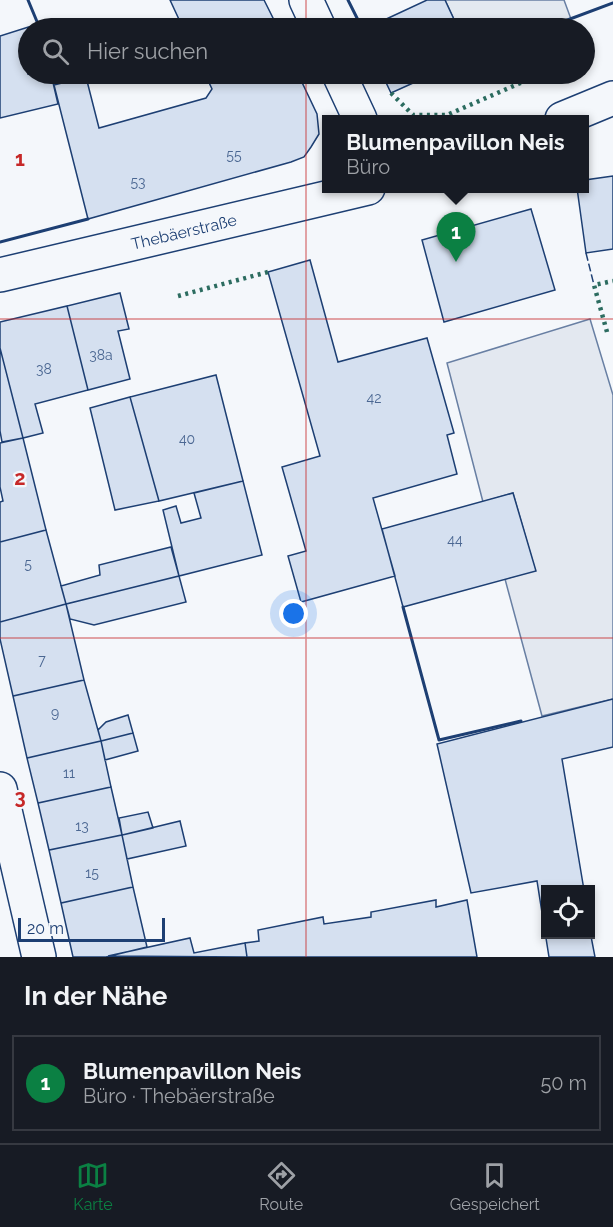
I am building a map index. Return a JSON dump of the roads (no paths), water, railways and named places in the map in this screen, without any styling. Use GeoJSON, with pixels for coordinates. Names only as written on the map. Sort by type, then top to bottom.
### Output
{"type":"FeatureCollection","features":[{"type":"Feature","properties":{"kind":"street"},"geometry":{"type":"LineString","coordinates":[[306,0],[314,18]]}},
{"type":"Feature","properties":{"kind":"street"},"geometry":{"type":"LineString","coordinates":[[344,84],[358,115]]}},
{"type":"Feature","properties":{"kind":"street"},"geometry":{"type":"LineString","coordinates":[[574,115],[613,98]]}},
{"type":"Feature","properties":{"kind":"street","name":"Thebäerstraße"},"geometry":{"type":"LineString","coordinates":[[0,275],[351,193]]}},
{"type":"Feature","properties":{"kind":"street"},"geometry":{"type":"LineString","coordinates":[[0,789],[39,957]]}},
{"type":"Feature","properties":{"kind":"place","name":"Blumenpavillon Neis"},"geometry":{"type":"Point","coordinates":[456,262]}}]}
